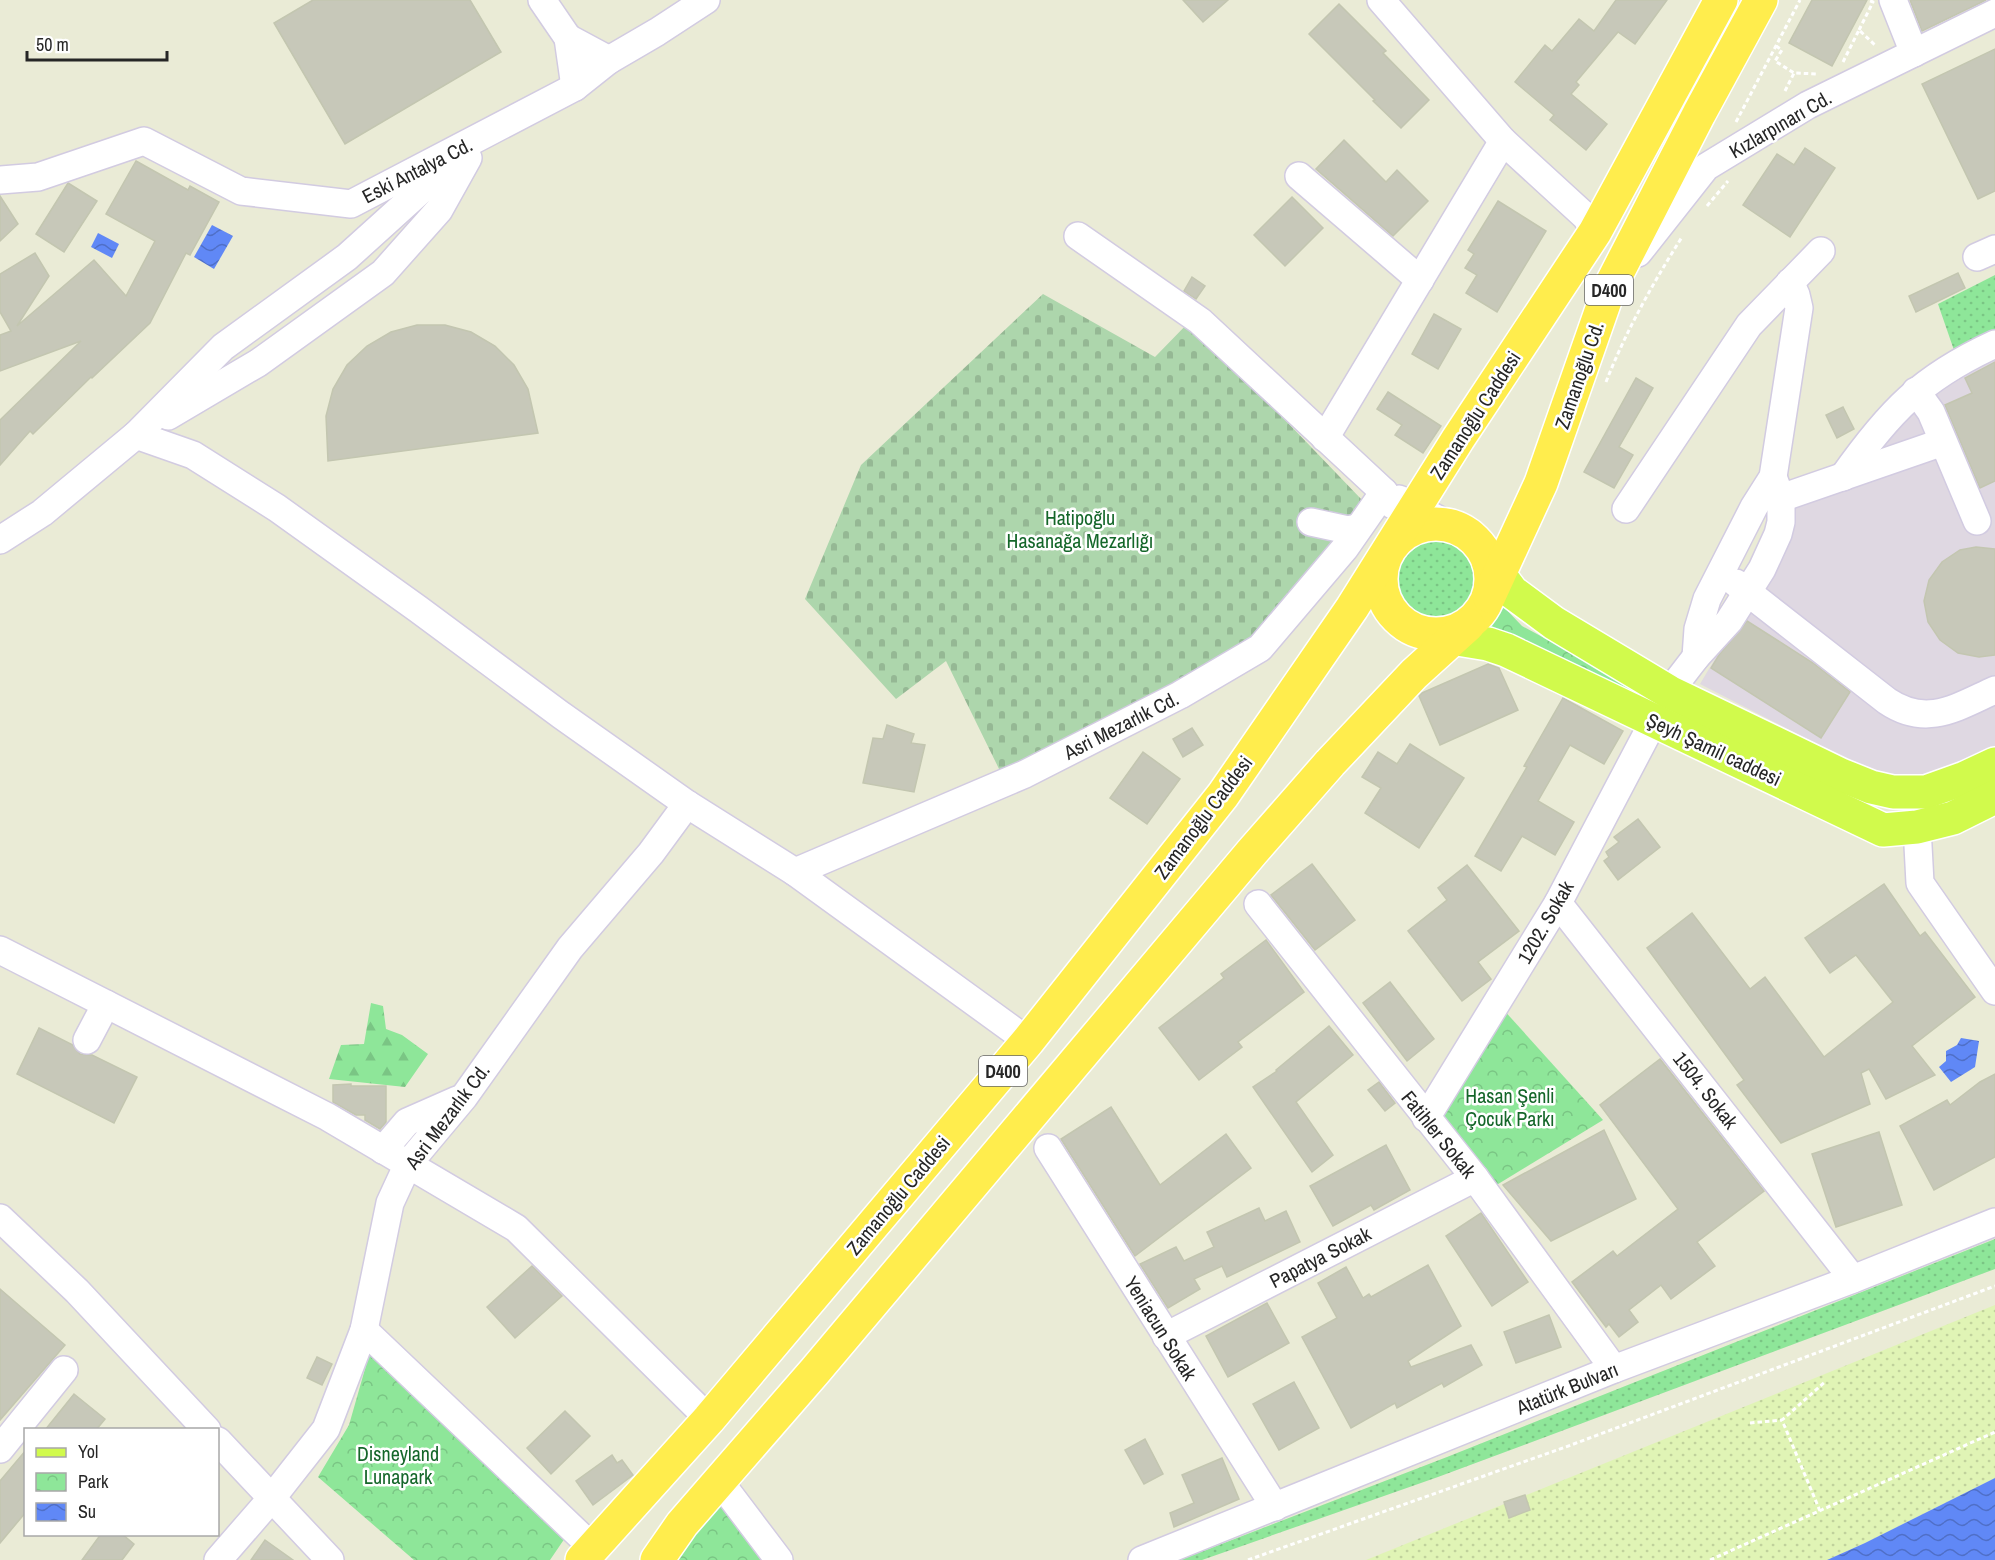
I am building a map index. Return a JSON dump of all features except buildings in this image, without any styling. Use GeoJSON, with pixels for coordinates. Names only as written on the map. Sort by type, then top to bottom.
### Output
{"type":"FeatureCollection","features":[{"type":"Feature","properties":{"kind":"highway","name":"Zamanoğlu Caddesi"},"geometry":{"type":"LineString","coordinates":[[587,1554],[709,1419],[1028,1041],[1223,795],[1352,608],[1458,439],[1595,232],[1721,0]]}},
{"type":"Feature","properties":{"kind":"highway","name":"Zamanoğlu Cd."},"geometry":{"type":"LineString","coordinates":[[1452,632],[1481,612],[1492,577],[1542,483],[1609,289],[1699,114],[1761,0]]}},
{"type":"Feature","properties":{"kind":"highway"},"geometry":{"type":"LineString","coordinates":[[1401,530],[1399,538],[1414,528],[1431,524],[1449,525],[1466,532],[1479,544],[1492,577]]}},
{"type":"Feature","properties":{"kind":"highway"},"geometry":{"type":"LineString","coordinates":[[1401,530],[1381,570],[1381,589],[1388,606],[1399,621],[1415,631],[1452,632]]}},
{"type":"Feature","properties":{"kind":"highway","name":"D400"},"geometry":{"type":"LineString","coordinates":[[657,1560],[682,1524],[720,1482],[1252,852],[1330,763],[1452,632]]}},
{"type":"Feature","properties":{"kind":"main road","name":"Şeyh Şamil caddesi"},"geometry":{"type":"LineString","coordinates":[[1492,577],[1554,622],[1669,692],[1841,775],[1871,787],[1893,792],[1926,792],[1995,764]]}},
{"type":"Feature","properties":{"kind":"main road","name":"Şeyh Şamil caddesi"},"geometry":{"type":"LineString","coordinates":[[1452,632],[1506,650],[1883,830],[1917,827],[1953,818],[1995,797]]}},
{"type":"Feature","properties":{"kind":"main road"},"geometry":{"type":"LineString","coordinates":[[1917,827],[1926,792]]}},
{"type":"Feature","properties":{"kind":"street"},"geometry":{"type":"LineString","coordinates":[[542,0],[568,38],[575,87]]}},
{"type":"Feature","properties":{"kind":"street","name":"Eski Antalya Cd."},"geometry":{"type":"LineString","coordinates":[[0,180],[38,177],[144,141],[241,191],[351,204],[575,87],[609,60],[706,0]]}},
{"type":"Feature","properties":{"kind":"street"},"geometry":{"type":"LineString","coordinates":[[1381,0],[1503,141],[1586,217],[1595,232]]}},
{"type":"Feature","properties":{"kind":"street"},"geometry":{"type":"LineString","coordinates":[[1893,0],[1914,53]]}},
{"type":"Feature","properties":{"kind":"street","name":"Kızlarpınarı Cd."},"geometry":{"type":"LineString","coordinates":[[1609,289],[1706,167],[1808,105],[1995,13]]}},
{"type":"Feature","properties":{"kind":"street"},"geometry":{"type":"LineString","coordinates":[[568,38],[609,60]]}},
{"type":"Feature","properties":{"kind":"street"},"geometry":{"type":"LineString","coordinates":[[136,435],[258,363],[383,273],[439,210],[479,138]]}},
{"type":"Feature","properties":{"kind":"street"},"geometry":{"type":"LineString","coordinates":[[0,540],[42,513],[136,435],[223,346],[347,257],[479,138]]}},
{"type":"Feature","properties":{"kind":"street"},"geometry":{"type":"LineString","coordinates":[[1325,438],[1503,141]]}},
{"type":"Feature","properties":{"kind":"street"},"geometry":{"type":"LineString","coordinates":[[1299,176],[1420,280]]}},
{"type":"Feature","properties":{"kind":"street"},"geometry":{"type":"LineString","coordinates":[[1078,236],[1200,321],[1384,492],[1401,530],[1449,525]]}},
{"type":"Feature","properties":{"kind":"street"},"geometry":{"type":"LineString","coordinates":[[1626,509],[1749,325],[1821,251]]}},
{"type":"Feature","properties":{"kind":"street","name":"1202. Sokak"},"geometry":{"type":"LineString","coordinates":[[1426,1118],[1558,903],[1669,692],[1696,657],[1729,621],[1750,591],[1778,534],[1782,516],[1777,488],[1798,309],[1796,295],[1790,282]]}},
{"type":"Feature","properties":{"kind":"street"},"geometry":{"type":"LineString","coordinates":[[1843,477],[1884,422],[1916,391],[1950,367],[1995,344]]}},
{"type":"Feature","properties":{"kind":"street"},"geometry":{"type":"LineString","coordinates":[[1916,391],[1931,412],[1977,521]]}},
{"type":"Feature","properties":{"kind":"street"},"geometry":{"type":"LineString","coordinates":[[136,435],[193,454],[277,508],[561,715],[687,804],[795,872],[1028,1041]]}},
{"type":"Feature","properties":{"kind":"street"},"geometry":{"type":"LineString","coordinates":[[1696,657],[1702,614],[1720,572],[1754,507],[1777,488],[1843,477],[1943,442]]}},
{"type":"Feature","properties":{"kind":"street","name":"Asri Mezarlık Cd."},"geometry":{"type":"LineString","coordinates":[[795,872],[1025,774],[1180,695],[1260,648],[1345,548],[1384,492]]}},
{"type":"Feature","properties":{"kind":"street"},"geometry":{"type":"LineString","coordinates":[[1311,522],[1348,530],[1357,528]]}},
{"type":"Feature","properties":{"kind":"street"},"geometry":{"type":"LineString","coordinates":[[1720,572],[1750,591],[1887,701],[1905,711],[1940,714],[1995,690]]}},
{"type":"Feature","properties":{"kind":"street","name":"Asri Mezarlık Cd."},"geometry":{"type":"LineString","coordinates":[[218,1560],[272,1498],[326,1429],[364,1330],[390,1203],[408,1164],[464,1097],[570,948],[651,853],[687,804]]}},
{"type":"Feature","properties":{"kind":"street"},"geometry":{"type":"LineString","coordinates":[[1917,827],[1920,883],[1995,991]]}},
{"type":"Feature","properties":{"kind":"street","name":"1504. Sokak"},"geometry":{"type":"LineString","coordinates":[[1558,903],[1853,1279]]}},
{"type":"Feature","properties":{"kind":"street","name":"Fatihler Sokak"},"geometry":{"type":"LineString","coordinates":[[1258,904],[1475,1178],[1614,1369]]}},
{"type":"Feature","properties":{"kind":"street"},"geometry":{"type":"LineString","coordinates":[[0,950],[328,1117],[516,1228],[709,1419]]}},
{"type":"Feature","properties":{"kind":"street"},"geometry":{"type":"LineString","coordinates":[[87,1040],[106,1004]]}},
{"type":"Feature","properties":{"kind":"street"},"geometry":{"type":"LineString","coordinates":[[383,1150],[407,1122],[464,1097]]}},
{"type":"Feature","properties":{"kind":"street","name":"Yeniacun Sokak"},"geometry":{"type":"LineString","coordinates":[[1048,1149],[1275,1507]]}},
{"type":"Feature","properties":{"kind":"street","name":"Papatya Sokak"},"geometry":{"type":"LineString","coordinates":[[1166,1336],[1475,1178]]}},
{"type":"Feature","properties":{"kind":"street"},"geometry":{"type":"LineString","coordinates":[[0,1218],[77,1291],[205,1428]]}},
{"type":"Feature","properties":{"kind":"street","name":"Atatürk Bulvarı"},"geometry":{"type":"LineString","coordinates":[[1142,1560],[1614,1369],[1853,1279],[1995,1222]]}},
{"type":"Feature","properties":{"kind":"street"},"geometry":{"type":"LineString","coordinates":[[364,1330],[587,1554]]}},
{"type":"Feature","properties":{"kind":"street"},"geometry":{"type":"LineString","coordinates":[[0,1449],[64,1370]]}},
{"type":"Feature","properties":{"kind":"street"},"geometry":{"type":"LineString","coordinates":[[219,1442],[272,1498],[321,1555]]}},
{"type":"Feature","properties":{"kind":"street"},"geometry":{"type":"LineString","coordinates":[[720,1482],[779,1560]]}},
{"type":"Feature","properties":{"kind":"path"},"geometry":{"type":"LineString","coordinates":[[1731,131],[1800,0]]}},
{"type":"Feature","properties":{"kind":"path"},"geometry":{"type":"LineString","coordinates":[[1841,67],[1873,2],[1868,0]]}},
{"type":"Feature","properties":{"kind":"path"},"geometry":{"type":"LineString","coordinates":[[1859,30],[1882,52]]}},
{"type":"Feature","properties":{"kind":"path"},"geometry":{"type":"LineString","coordinates":[[1776,46],[1782,50],[1776,62],[1794,73],[1826,75]]}},
{"type":"Feature","properties":{"kind":"path"},"geometry":{"type":"LineString","coordinates":[[1702,211],[1732,177]]}},
{"type":"Feature","properties":{"kind":"path"},"geometry":{"type":"LineString","coordinates":[[1605,384],[1654,281],[1682,237]]}},
{"type":"Feature","properties":{"kind":"path"},"geometry":{"type":"LineString","coordinates":[[1248,1560],[1570,1445],[1995,1286]]}},
{"type":"Feature","properties":{"kind":"path"},"geometry":{"type":"LineString","coordinates":[[1750,1423],[1782,1420],[1826,1381]]}},
{"type":"Feature","properties":{"kind":"path"},"geometry":{"type":"LineString","coordinates":[[1782,1420],[1820,1511]]}},
{"type":"Feature","properties":{"kind":"path"},"geometry":{"type":"LineString","coordinates":[[1710,1560],[1995,1432]]}},
{"type":"Feature","properties":{"kind":"shaded area"},"geometry":{"type":"Polygon","coordinates":[[[1995,350],[1995,750],[1928,775],[1895,779],[1852,762],[1700,684],[1771,564],[1784,488],[1843,470],[1937,378],[1995,350]]]}},
{"type":"Feature","properties":{"kind":"green space"},"geometry":{"type":"Polygon","coordinates":[[[1995,275],[1995,338],[1956,356],[1938,304],[1995,275]]]}},
{"type":"Feature","properties":{"kind":"green space","name":"Hatipoğlu Hasanağa Mezarlığı"},"geometry":{"type":"Polygon","coordinates":[[[1043,294],[1155,357],[1190,321],[1362,500],[1348,530],[1265,632],[1228,660],[1002,775],[946,661],[896,699],[805,599],[861,465],[1043,294]]]}},
{"type":"Feature","properties":{"kind":"green space"},"geometry":{"type":"Polygon","coordinates":[[[1435,541],[1450,544],[1463,552],[1471,565],[1474,580],[1471,595],[1463,608],[1450,616],[1435,619],[1420,616],[1407,608],[1399,595],[1396,580],[1399,565],[1407,552],[1420,544],[1435,541]]]}},
{"type":"Feature","properties":{"kind":"green space"},"geometry":{"type":"Polygon","coordinates":[[[1500,603],[1522,626],[1644,692],[1638,701],[1513,637],[1481,625],[1500,603]]]}},
{"type":"Feature","properties":{"kind":"green space"},"geometry":{"type":"Polygon","coordinates":[[[371,1003],[383,1006],[386,1029],[402,1035],[428,1054],[405,1087],[329,1079],[341,1045],[364,1044],[371,1003]]]}},
{"type":"Feature","properties":{"kind":"green space","name":"Hasan Şenli Çocuk Parkı"},"geometry":{"type":"Polygon","coordinates":[[[1502,1008],[1603,1120],[1490,1189],[1433,1117],[1502,1008]]]}},
{"type":"Feature","properties":{"kind":"green space"},"geometry":{"type":"Polygon","coordinates":[[[1995,1239],[1995,1269],[1438,1477],[1202,1560],[1180,1560],[1447,1457],[1995,1239]]]}},
{"type":"Feature","properties":{"kind":"green space","name":"Disneyland Lunapark"},"geometry":{"type":"Polygon","coordinates":[[[369,1355],[384,1364],[565,1538],[550,1560],[414,1560],[318,1477],[349,1425],[369,1355]]]}},
{"type":"Feature","properties":{"kind":"green space"},"geometry":{"type":"Polygon","coordinates":[[[722,1494],[773,1560],[677,1560],[722,1494]]]}},
{"type":"Feature","properties":{"kind":"sand"},"geometry":{"type":"Polygon","coordinates":[[[1995,1305],[1995,1478],[1827,1560],[1366,1560],[1995,1305]]]}},
{"type":"Feature","properties":{"kind":"water"},"geometry":{"type":"Polygon","coordinates":[[[212,225],[233,236],[214,269],[194,257],[212,225]]]}},
{"type":"Feature","properties":{"kind":"water"},"geometry":{"type":"Polygon","coordinates":[[[98,233],[119,244],[112,258],[91,247],[98,233]]]}},
{"type":"Feature","properties":{"kind":"water"},"geometry":{"type":"Polygon","coordinates":[[[1961,1038],[1979,1041],[1975,1067],[1951,1082],[1939,1067],[1946,1061],[1946,1051],[1957,1045],[1961,1038]]]}},
{"type":"Feature","properties":{"kind":"water"},"geometry":{"type":"Polygon","coordinates":[[[1995,1478],[1995,1560],[1827,1560],[1865,1543],[1995,1478]]]}}]}
